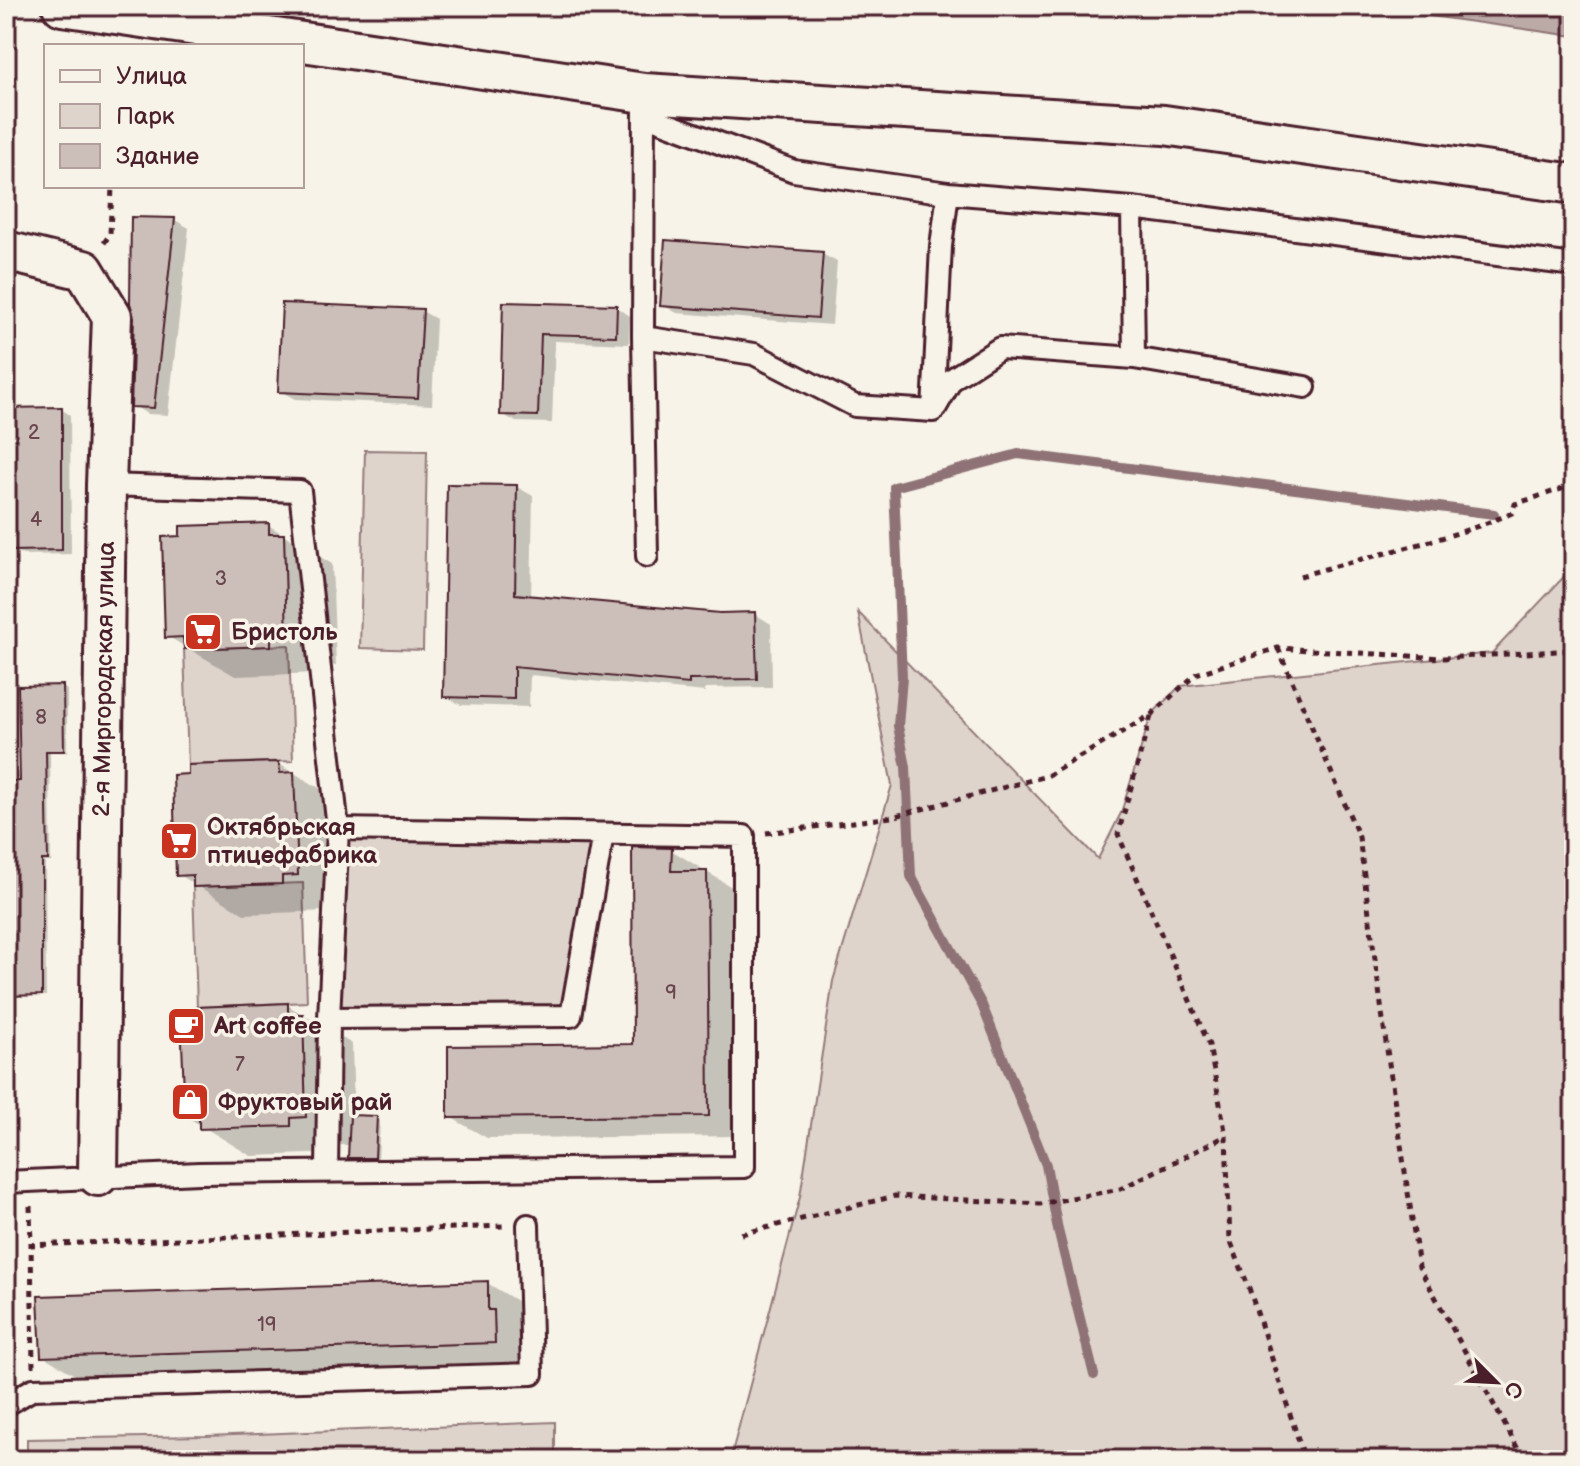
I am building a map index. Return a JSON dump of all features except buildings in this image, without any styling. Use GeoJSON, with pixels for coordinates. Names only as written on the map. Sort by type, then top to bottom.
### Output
{"type":"FeatureCollection","features":[{"type":"Feature","properties":{"kind":"street"},"geometry":{"type":"LineString","coordinates":[[62,6],[288,44]]}},
{"type":"Feature","properties":{"kind":"street"},"geometry":{"type":"LineString","coordinates":[[304,47],[644,104],[1164,125],[1574,184]]}},
{"type":"Feature","properties":{"kind":"street"},"geometry":{"type":"LineString","coordinates":[[6,251],[84,270]]}},
{"type":"Feature","properties":{"kind":"street","name":"2-я Миргородская улица"},"geometry":{"type":"LineString","coordinates":[[84,270],[112,316],[106,485],[98,1176]]}},
{"type":"Feature","properties":{"kind":"lane"},"geometry":{"type":"LineString","coordinates":[[647,556],[643,337],[644,104],[794,171],[948,193],[1132,208],[1574,265]]}},
{"type":"Feature","properties":{"kind":"lane"},"geometry":{"type":"LineString","coordinates":[[933,411],[941,246],[948,193]]}},
{"type":"Feature","properties":{"kind":"lane"},"geometry":{"type":"LineString","coordinates":[[1132,208],[1134,358]]}},
{"type":"Feature","properties":{"kind":"lane"},"geometry":{"type":"LineString","coordinates":[[643,337],[754,354],[855,406],[933,411]]}},
{"type":"Feature","properties":{"kind":"lane"},"geometry":{"type":"LineString","coordinates":[[933,411],[952,379],[1000,348],[1134,358],[1305,387]]}},
{"type":"Feature","properties":{"kind":"lane"},"geometry":{"type":"LineString","coordinates":[[106,485],[300,491],[338,829],[329,1018],[327,1172]]}},
{"type":"Feature","properties":{"kind":"lane"},"geometry":{"type":"LineString","coordinates":[[6,1182],[98,1176],[744,1167],[744,836],[338,829]]}},
{"type":"Feature","properties":{"kind":"lane"},"geometry":{"type":"LineString","coordinates":[[329,1018],[571,1016],[603,834]]}},
{"type":"Feature","properties":{"kind":"lane"},"geometry":{"type":"LineString","coordinates":[[6,1405],[33,1389],[532,1374],[528,1225]]}},
{"type":"Feature","properties":{"kind":"path"},"geometry":{"type":"LineString","coordinates":[[84,270],[110,234],[112,188]]}},
{"type":"Feature","properties":{"kind":"path"},"geometry":{"type":"LineString","coordinates":[[1300,576],[1466,532],[1512,513],[1515,504],[1574,485]]}},
{"type":"Feature","properties":{"kind":"path"},"geometry":{"type":"LineString","coordinates":[[1278,648],[1359,837],[1419,1267],[1524,1460]]}},
{"type":"Feature","properties":{"kind":"path"},"geometry":{"type":"LineString","coordinates":[[744,836],[892,817],[1047,776],[1151,715],[1196,674],[1278,648],[1443,658],[1574,650]]}},
{"type":"Feature","properties":{"kind":"path"},"geometry":{"type":"LineString","coordinates":[[1151,715],[1118,834],[1209,1045],[1226,1136],[1230,1240],[1249,1288],[1305,1460]]}},
{"type":"Feature","properties":{"kind":"path"},"geometry":{"type":"LineString","coordinates":[[741,1234],[895,1196],[1040,1204],[1064,1201],[1120,1189],[1226,1136]]}},
{"type":"Feature","properties":{"kind":"path"},"geometry":{"type":"LineString","coordinates":[[29,1181],[33,1389]]}},
{"type":"Feature","properties":{"kind":"path"},"geometry":{"type":"LineString","coordinates":[[31,1245],[528,1225]]}},
{"type":"Feature","properties":{"kind":"green space"},"geometry":{"type":"Polygon","coordinates":[[[365,450],[427,451],[423,650],[360,648],[365,450]]]}},
{"type":"Feature","properties":{"kind":"green space"},"geometry":{"type":"Polygon","coordinates":[[[1574,566],[1574,1460],[730,1460],[800,1197],[833,981],[892,785],[858,612],[1098,859],[1121,813],[1151,715],[1180,686],[1492,653],[1574,566]]]}},
{"type":"Feature","properties":{"kind":"green space"},"geometry":{"type":"Polygon","coordinates":[[[289,645],[293,761],[188,765],[184,649],[289,645]]]}},
{"type":"Feature","properties":{"kind":"green space"},"geometry":{"type":"Polygon","coordinates":[[[338,829],[603,834],[571,1016],[329,1018],[338,829]]]}},
{"type":"Feature","properties":{"kind":"green space"},"geometry":{"type":"Polygon","coordinates":[[[303,883],[307,1002],[197,1007],[193,887],[303,883]]]}},
{"type":"Feature","properties":{"kind":"green space"},"geometry":{"type":"Polygon","coordinates":[[[555,1422],[555,1460],[27,1460],[27,1439],[206,1436],[555,1422]]]}},
{"type":"Feature","properties":{"kind":"shaded area"},"geometry":{"type":"Polygon","coordinates":[[[1358,6],[1574,6],[1574,36],[1358,6]]]}},
{"type":"Feature","properties":{"kind":"waterway"},"geometry":{"type":"LineString","coordinates":[[1094,1375],[1058,1230],[1046,1165],[982,1005],[911,876],[906,767],[898,726],[902,677],[894,487],[1018,454],[1494,514]]}},
{"type":"Feature","properties":{"kind":"place","name":"Бристоль"},"geometry":{"type":"Point","coordinates":[203,632]}},
{"type":"Feature","properties":{"kind":"place","name":"Октябрьская птицефабрика"},"geometry":{"type":"Point","coordinates":[179,841]}},
{"type":"Feature","properties":{"kind":"place","name":"Art coffee"},"geometry":{"type":"Point","coordinates":[186,1026]}},
{"type":"Feature","properties":{"kind":"place","name":"Фруктовый рай"},"geometry":{"type":"Point","coordinates":[190,1102]}}]}
